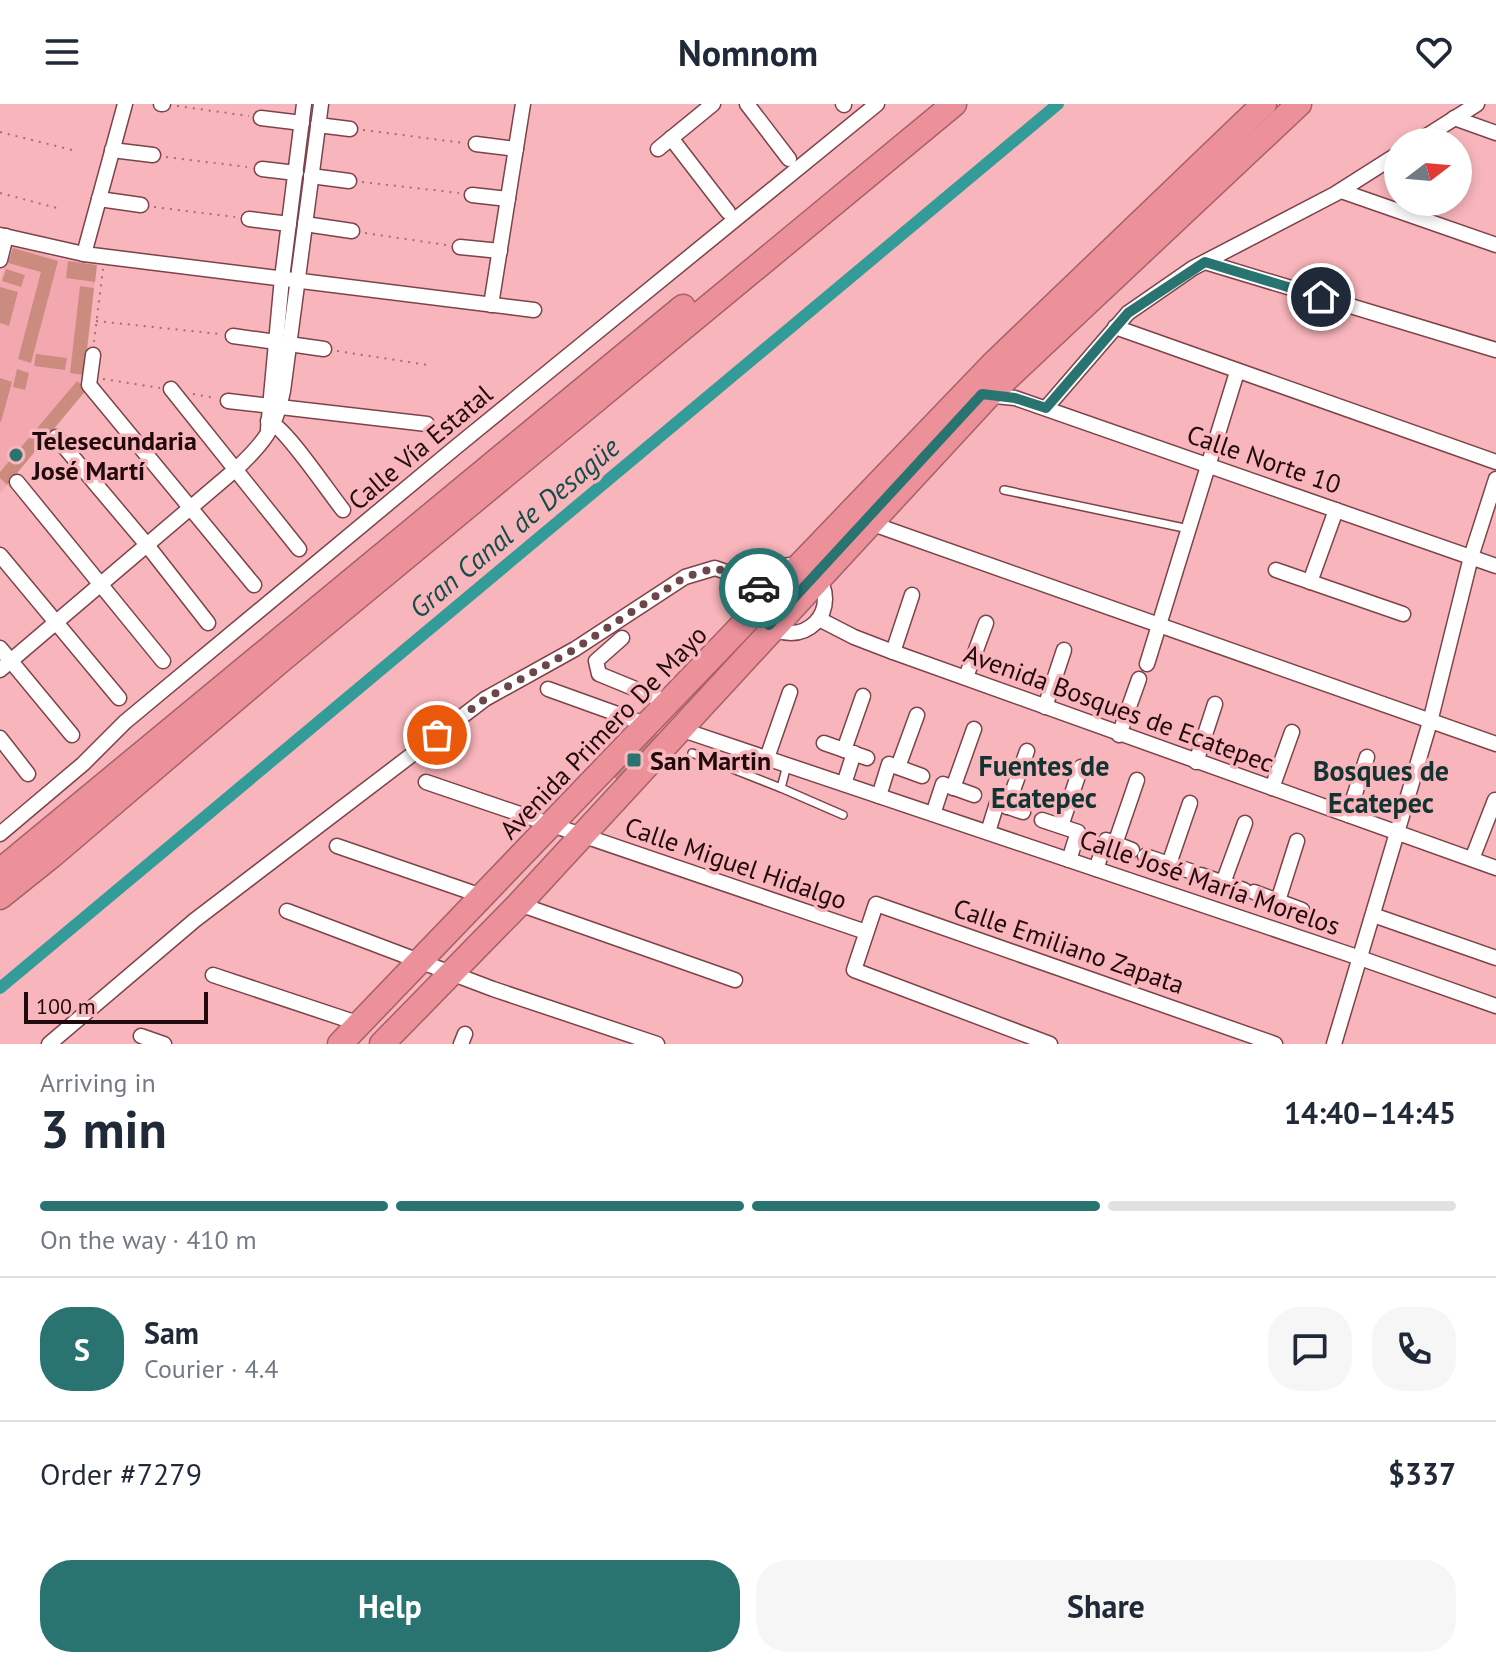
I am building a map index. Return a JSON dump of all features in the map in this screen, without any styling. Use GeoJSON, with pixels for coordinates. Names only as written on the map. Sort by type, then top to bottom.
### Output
{"type":"FeatureCollection","features":[{"type":"Feature","properties":{"kind":"highway"},"geometry":{"type":"LineString","coordinates":[[0,871],[928,104]]}},
{"type":"Feature","properties":{"kind":"highway"},"geometry":{"type":"LineString","coordinates":[[0,897],[280,661],[954,104]]}},
{"type":"Feature","properties":{"kind":"highway"},"geometry":{"type":"LineString","coordinates":[[1048,326],[1264,104]]}},
{"type":"Feature","properties":{"kind":"highway"},"geometry":{"type":"LineString","coordinates":[[1048,326],[1299,104]]}},
{"type":"Feature","properties":{"kind":"highway","name":"Avenida Primero De Mayo"},"geometry":{"type":"LineString","coordinates":[[382,1044],[482,896],[567,831],[680,729],[766,620],[1048,326]]}},
{"type":"Feature","properties":{"kind":"highway"},"geometry":{"type":"LineString","coordinates":[[810,572],[870,523],[992,384]]}},
{"type":"Feature","properties":{"kind":"highway","name":"Avenida Primero De Mayo"},"geometry":{"type":"LineString","coordinates":[[340,1044],[360,1037],[436,966],[519,904],[567,831],[648,725],[766,620]]}},
{"type":"Feature","properties":{"kind":"street"},"geometry":{"type":"LineString","coordinates":[[84,254],[125,104]]}},
{"type":"Feature","properties":{"kind":"street"},"geometry":{"type":"LineString","coordinates":[[290,279],[289,224],[304,104]]}},
{"type":"Feature","properties":{"kind":"street"},"geometry":{"type":"LineString","coordinates":[[6,666],[260,447],[270,427],[274,405],[290,279],[305,224],[321,104]]}},
{"type":"Feature","properties":{"kind":"street"},"geometry":{"type":"LineString","coordinates":[[491,305],[523,104]]}},
{"type":"Feature","properties":{"kind":"street"},"geometry":{"type":"LineString","coordinates":[[658,149],[713,104]]}},
{"type":"Feature","properties":{"kind":"street"},"geometry":{"type":"LineString","coordinates":[[747,104],[789,159]]}},
{"type":"Feature","properties":{"kind":"street","name":"Calle Vía Estatal"},"geometry":{"type":"LineString","coordinates":[[0,834],[83,764],[137,712],[877,104]]}},
{"type":"Feature","properties":{"kind":"street"},"geometry":{"type":"LineString","coordinates":[[1439,128],[1477,104]]}},
{"type":"Feature","properties":{"kind":"street"},"geometry":{"type":"LineString","coordinates":[[261,118],[302,123]]}},
{"type":"Feature","properties":{"kind":"street"},"geometry":{"type":"LineString","coordinates":[[1454,118],[1496,133]]}},
{"type":"Feature","properties":{"kind":"street"},"geometry":{"type":"LineString","coordinates":[[318,125],[350,129]]}},
{"type":"Feature","properties":{"kind":"street"},"geometry":{"type":"LineString","coordinates":[[671,138],[728,212]]}},
{"type":"Feature","properties":{"kind":"street"},"geometry":{"type":"LineString","coordinates":[[476,144],[516,149]]}},
{"type":"Feature","properties":{"kind":"street"},"geometry":{"type":"LineString","coordinates":[[112,150],[153,155]]}},
{"type":"Feature","properties":{"kind":"street"},"geometry":{"type":"LineString","coordinates":[[1046,408],[1128,313],[1205,262],[1341,191],[1384,163]]}},
{"type":"Feature","properties":{"kind":"street"},"geometry":{"type":"LineString","coordinates":[[262,169],[296,173]]}},
{"type":"Feature","properties":{"kind":"street"},"geometry":{"type":"LineString","coordinates":[[311,176],[349,181]]}},
{"type":"Feature","properties":{"kind":"street"},"geometry":{"type":"LineString","coordinates":[[1341,191],[1496,245]]}},
{"type":"Feature","properties":{"kind":"street"},"geometry":{"type":"LineString","coordinates":[[472,195],[508,199]]}},
{"type":"Feature","properties":{"kind":"street"},"geometry":{"type":"LineString","coordinates":[[99,199],[141,205]]}},
{"type":"Feature","properties":{"kind":"street"},"geometry":{"type":"LineString","coordinates":[[249,219],[289,224]]}},
{"type":"Feature","properties":{"kind":"street"},"geometry":{"type":"LineString","coordinates":[[305,224],[352,231]]}},
{"type":"Feature","properties":{"kind":"street"},"geometry":{"type":"LineString","coordinates":[[0,260],[3,236],[104,257],[534,310]]}},
{"type":"Feature","properties":{"kind":"street"},"geometry":{"type":"LineString","coordinates":[[460,247],[500,251]]}},
{"type":"Feature","properties":{"kind":"street"},"geometry":{"type":"LineString","coordinates":[[1205,262],[1496,350]]}},
{"type":"Feature","properties":{"kind":"street"},"geometry":{"type":"LineString","coordinates":[[1115,327],[1496,462]]}},
{"type":"Feature","properties":{"kind":"street"},"geometry":{"type":"LineString","coordinates":[[233,336],[324,349]]}},
{"type":"Feature","properties":{"kind":"street"},"geometry":{"type":"LineString","coordinates":[[93,355],[89,385],[254,585]]}},
{"type":"Feature","properties":{"kind":"street"},"geometry":{"type":"LineString","coordinates":[[1147,664],[1237,372]]}},
{"type":"Feature","properties":{"kind":"street","name":"Calle Norte 10"},"geometry":{"type":"LineString","coordinates":[[992,384],[1046,408],[1496,566]]}},
{"type":"Feature","properties":{"kind":"street"},"geometry":{"type":"LineString","coordinates":[[171,389],[299,549]]}},
{"type":"Feature","properties":{"kind":"street"},"geometry":{"type":"LineString","coordinates":[[228,401],[427,424]]}},
{"type":"Feature","properties":{"kind":"street"},"geometry":{"type":"LineString","coordinates":[[270,427],[343,510]]}},
{"type":"Feature","properties":{"kind":"street"},"geometry":{"type":"LineString","coordinates":[[56,437],[208,623]]}},
{"type":"Feature","properties":{"kind":"street"},"geometry":{"type":"LineString","coordinates":[[1334,1044],[1430,722],[1471,557],[1496,479]]}},
{"type":"Feature","properties":{"kind":"street"},"geometry":{"type":"LineString","coordinates":[[17,482],[163,661]]}},
{"type":"Feature","properties":{"kind":"street"},"geometry":{"type":"LineString","coordinates":[[1310,582],[1336,510]]}},
{"type":"Feature","properties":{"kind":"street"},"geometry":{"type":"LineString","coordinates":[[870,523],[1496,744]]}},
{"type":"Feature","properties":{"kind":"street"},"geometry":{"type":"LineString","coordinates":[[0,555],[119,698]]}},
{"type":"Feature","properties":{"kind":"street"},"geometry":{"type":"LineString","coordinates":[[791,564],[810,572],[825,593],[819,619],[806,630],[789,633],[766,620],[757,602],[760,584],[772,570],[791,564]]}},
{"type":"Feature","properties":{"kind":"street","name":"Avenida Primero De Mayo"},"geometry":{"type":"LineString","coordinates":[[49,1044],[195,920],[485,699],[575,649],[685,577],[715,568],[760,584]]}},
{"type":"Feature","properties":{"kind":"street"},"geometry":{"type":"LineString","coordinates":[[1276,570],[1403,614]]}},
{"type":"Feature","properties":{"kind":"street"},"geometry":{"type":"LineString","coordinates":[[893,652],[912,595]]}},
{"type":"Feature","properties":{"kind":"street","name":"Avenida Bosques de Ecatepec"},"geometry":{"type":"LineString","coordinates":[[819,619],[893,652],[1496,868]]}},
{"type":"Feature","properties":{"kind":"street"},"geometry":{"type":"LineString","coordinates":[[966,677],[986,623]]}},
{"type":"Feature","properties":{"kind":"street"},"geometry":{"type":"LineString","coordinates":[[622,638],[596,661],[599,674],[660,699],[667,705]]}},
{"type":"Feature","properties":{"kind":"street"},"geometry":{"type":"LineString","coordinates":[[0,648],[6,666],[72,735]]}},
{"type":"Feature","properties":{"kind":"street"},"geometry":{"type":"LineString","coordinates":[[1045,707],[1064,650]]}},
{"type":"Feature","properties":{"kind":"street"},"geometry":{"type":"LineString","coordinates":[[1119,735],[1139,679]]}},
{"type":"Feature","properties":{"kind":"street"},"geometry":{"type":"LineString","coordinates":[[548,689],[648,725]]}},
{"type":"Feature","properties":{"kind":"street"},"geometry":{"type":"LineString","coordinates":[[767,758],[790,692]]}},
{"type":"Feature","properties":{"kind":"street"},"geometry":{"type":"LineString","coordinates":[[844,784],[855,753],[863,696]]}},
{"type":"Feature","properties":{"kind":"street"},"geometry":{"type":"LineString","coordinates":[[1196,762],[1215,704]]}},
{"type":"Feature","properties":{"kind":"street"},"geometry":{"type":"LineString","coordinates":[[898,767],[917,715]]}},
{"type":"Feature","properties":{"kind":"street","name":"Calle José María Morelos"},"geometry":{"type":"LineString","coordinates":[[680,729],[1496,1006]]}},
{"type":"Feature","properties":{"kind":"street"},"geometry":{"type":"LineString","coordinates":[[953,788],[974,729]]}},
{"type":"Feature","properties":{"kind":"street"},"geometry":{"type":"LineString","coordinates":[[1272,788],[1292,732]]}},
{"type":"Feature","properties":{"kind":"street"},"geometry":{"type":"LineString","coordinates":[[0,738],[28,774]]}},
{"type":"Feature","properties":{"kind":"street"},"geometry":{"type":"LineString","coordinates":[[824,743],[855,753]]}},
{"type":"Feature","properties":{"kind":"street"},"geometry":{"type":"LineString","coordinates":[[1007,807],[1027,751]]}},
{"type":"Feature","properties":{"kind":"street"},"geometry":{"type":"LineString","coordinates":[[1348,815],[1367,757]]}},
{"type":"Feature","properties":{"kind":"street"},"geometry":{"type":"LineString","coordinates":[[879,796],[889,764],[922,776]]}},
{"type":"Feature","properties":{"kind":"street"},"geometry":{"type":"LineString","coordinates":[[1061,826],[1081,767]]}},
{"type":"Feature","properties":{"kind":"street"},"geometry":{"type":"LineString","coordinates":[[1115,844],[1137,780]]}},
{"type":"Feature","properties":{"kind":"street","name":"Calle Miguel Hidalgo"},"geometry":{"type":"LineString","coordinates":[[426,782],[866,932],[854,970],[1050,1044]]}},
{"type":"Feature","properties":{"kind":"street"},"geometry":{"type":"LineString","coordinates":[[933,814],[943,784],[974,795]]}},
{"type":"Feature","properties":{"kind":"street"},"geometry":{"type":"LineString","coordinates":[[1472,859],[1495,800]]}},
{"type":"Feature","properties":{"kind":"street"},"geometry":{"type":"LineString","coordinates":[[988,832],[997,803],[1023,812]]}},
{"type":"Feature","properties":{"kind":"street"},"geometry":{"type":"LineString","coordinates":[[1149,887],[1151,858],[1190,803]]}},
{"type":"Feature","properties":{"kind":"street"},"geometry":{"type":"LineString","coordinates":[[1042,820],[1078,832],[1069,860]]}},
{"type":"Feature","properties":{"kind":"street"},"geometry":{"type":"LineString","coordinates":[[1203,905],[1206,877],[1245,823]]}},
{"type":"Feature","properties":{"kind":"street"},"geometry":{"type":"LineString","coordinates":[[1096,869],[1106,840],[1302,910]]}},
{"type":"Feature","properties":{"kind":"street"},"geometry":{"type":"LineString","coordinates":[[1258,923],[1260,895],[1297,841]]}},
{"type":"Feature","properties":{"kind":"street"},"geometry":{"type":"LineString","coordinates":[[337,846],[482,896]]}},
{"type":"Feature","properties":{"kind":"street"},"geometry":{"type":"LineString","coordinates":[[519,904],[735,980]]}},
{"type":"Feature","properties":{"kind":"street","name":"Calle Emiliano Zapata"},"geometry":{"type":"LineString","coordinates":[[866,932],[876,904],[1275,1044]]}},
{"type":"Feature","properties":{"kind":"street"},"geometry":{"type":"LineString","coordinates":[[287,911],[493,989],[657,1044]]}},
{"type":"Feature","properties":{"kind":"street"},"geometry":{"type":"LineString","coordinates":[[1373,915],[1496,958]]}},
{"type":"Feature","properties":{"kind":"street"},"geometry":{"type":"LineString","coordinates":[[213,975],[360,1037]]}},
{"type":"Feature","properties":{"kind":"street"},"geometry":{"type":"LineString","coordinates":[[141,1036],[164,1044]]}},
{"type":"Feature","properties":{"kind":"lane"},"geometry":{"type":"LineString","coordinates":[[992,384],[1272,104]]}},
{"type":"Feature","properties":{"kind":"lane"},"geometry":{"type":"LineString","coordinates":[[992,384],[1288,104]]}},
{"type":"Feature","properties":{"kind":"lane"},"geometry":{"type":"LineString","coordinates":[[1004,490],[1189,529]]}},
{"type":"Feature","properties":{"kind":"lane"},"geometry":{"type":"LineString","coordinates":[[436,966],[766,620]]}},
{"type":"Feature","properties":{"kind":"lane"},"geometry":{"type":"LineString","coordinates":[[436,966],[766,620]]}},
{"type":"Feature","properties":{"kind":"lane"},"geometry":{"type":"LineString","coordinates":[[692,753],[843,815]]}},
{"type":"Feature","properties":{"kind":"lane"},"geometry":{"type":"LineString","coordinates":[[781,788],[787,765]]}},
{"type":"Feature","properties":{"kind":"path"},"geometry":{"type":"LineString","coordinates":[[162,104],[261,118]]}},
{"type":"Feature","properties":{"kind":"path"},"geometry":{"type":"LineString","coordinates":[[350,129],[476,144]]}},
{"type":"Feature","properties":{"kind":"path"},"geometry":{"type":"LineString","coordinates":[[0,132],[72,150]]}},
{"type":"Feature","properties":{"kind":"path"},"geometry":{"type":"LineString","coordinates":[[153,155],[262,169]]}},
{"type":"Feature","properties":{"kind":"path"},"geometry":{"type":"LineString","coordinates":[[349,181],[472,195]]}},
{"type":"Feature","properties":{"kind":"path"},"geometry":{"type":"LineString","coordinates":[[0,193],[57,208]]}},
{"type":"Feature","properties":{"kind":"path"},"geometry":{"type":"LineString","coordinates":[[141,205],[249,219]]}},
{"type":"Feature","properties":{"kind":"path"},"geometry":{"type":"LineString","coordinates":[[352,231],[460,247]]}},
{"type":"Feature","properties":{"kind":"path"},"geometry":{"type":"LineString","coordinates":[[93,355],[104,257]]}},
{"type":"Feature","properties":{"kind":"path"},"geometry":{"type":"LineString","coordinates":[[96,321],[233,336]]}},
{"type":"Feature","properties":{"kind":"path"},"geometry":{"type":"LineString","coordinates":[[324,349],[428,365]]}},
{"type":"Feature","properties":{"kind":"shaded area"},"geometry":{"type":"Polygon","coordinates":[[[11,244],[59,259],[97,265],[84,375],[87,389],[0,493],[0,282],[11,244]]]}},
{"type":"Feature","properties":{"kind":"building"},"geometry":{"type":"Polygon","coordinates":[[[13,248],[58,261],[31,363],[18,359],[41,272],[8,263],[13,248]]]}},
{"type":"Feature","properties":{"kind":"building"},"geometry":{"type":"Polygon","coordinates":[[[68,261],[97,265],[95,282],[66,278],[68,261]]]}},
{"type":"Feature","properties":{"kind":"building"},"geometry":{"type":"Polygon","coordinates":[[[6,269],[25,275],[21,287],[2,281],[6,269]]]}},
{"type":"Feature","properties":{"kind":"building"},"geometry":{"type":"Polygon","coordinates":[[[80,286],[94,288],[84,375],[70,373],[80,286]]]}},
{"type":"Feature","properties":{"kind":"building"},"geometry":{"type":"Polygon","coordinates":[[[0,287],[18,292],[9,326],[0,323],[0,287]]]}},
{"type":"Feature","properties":{"kind":"building"},"geometry":{"type":"Polygon","coordinates":[[[36,354],[67,358],[65,370],[34,366],[36,354]]]}},
{"type":"Feature","properties":{"kind":"building"},"geometry":{"type":"Polygon","coordinates":[[[17,369],[29,373],[25,390],[13,387],[17,369]]]}},
{"type":"Feature","properties":{"kind":"building"},"geometry":{"type":"Polygon","coordinates":[[[0,378],[12,382],[1,422],[0,421],[0,378]]]}},
{"type":"Feature","properties":{"kind":"building"},"geometry":{"type":"Polygon","coordinates":[[[77,381],[87,389],[7,485],[0,478],[0,472],[77,381]]]}},
{"type":"Feature","properties":{"kind":"building"},"geometry":{"type":"Polygon","coordinates":[[[653,731],[662,739],[620,782],[612,775],[653,731]]]}},
{"type":"Feature","properties":{"kind":"waterway","name":"Gran Canal de Desagüe"},"geometry":{"type":"LineString","coordinates":[[0,988],[1058,104]]}},
{"type":"Feature","properties":{"kind":"way so far"},"geometry":{"type":"LineString","coordinates":[[437,735],[485,699],[575,649],[685,577],[715,568],[760,584],[759,588]]}},
{"type":"Feature","properties":{"kind":"place","name":"Telesecundaria José Martí"},"geometry":{"type":"Point","coordinates":[16,455]}},
{"type":"Feature","properties":{"kind":"place","name":"San Martin"},"geometry":{"type":"Point","coordinates":[634,760]}},
{"type":"Feature","properties":{"kind":"district","name":"Fuentes de Ecatepec"},"geometry":{"type":"Point","coordinates":[1044,781]}},
{"type":"Feature","properties":{"kind":"district","name":"Bosques de Ecatepec"},"geometry":{"type":"Point","coordinates":[1381,786]}},
{"type":"Feature","properties":{"kind":"route"},"geometry":{"type":"LineString","coordinates":[[759,588],[759,611],[769,625],[982,394],[1015,398],[1046,408],[1128,313],[1193,268],[1205,262],[1321,297]]}}]}
